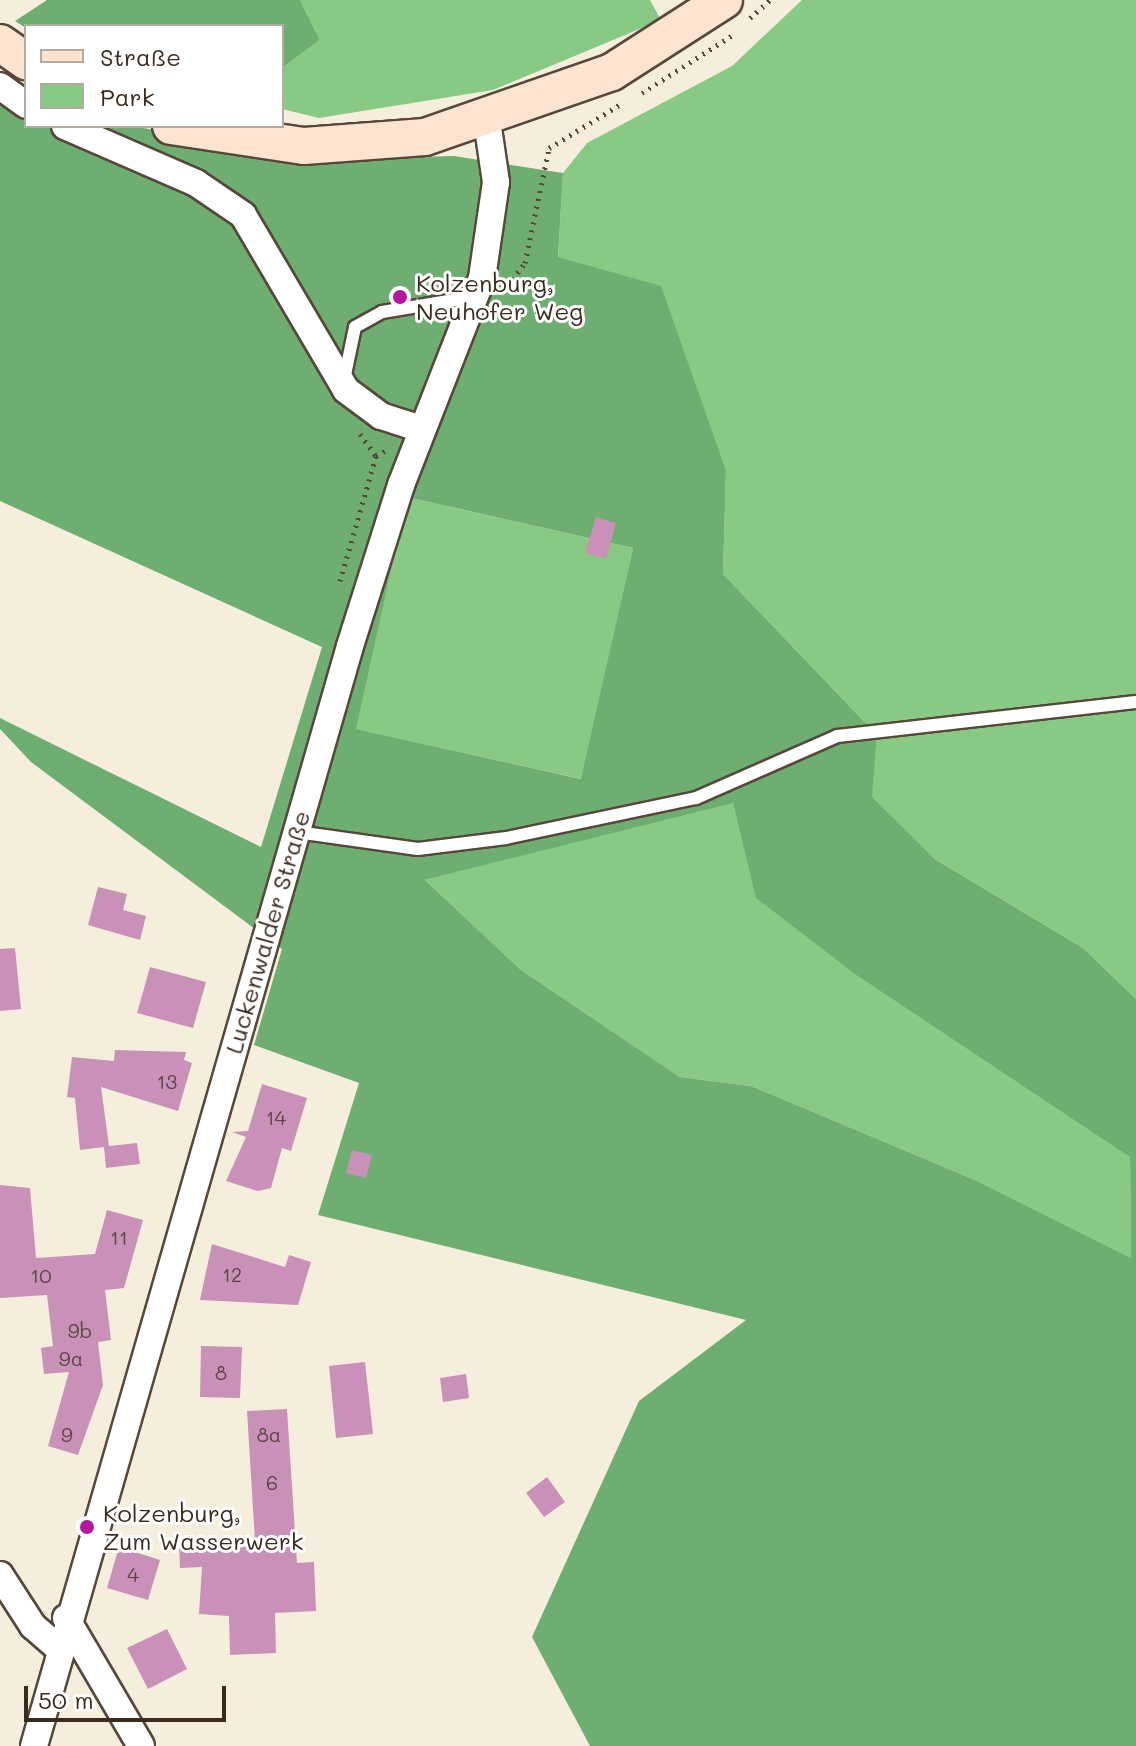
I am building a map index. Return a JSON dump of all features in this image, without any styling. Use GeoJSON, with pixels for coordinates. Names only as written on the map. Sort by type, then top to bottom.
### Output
{"type":"FeatureCollection","features":[{"type":"Feature","properties":{"kind":"main road"},"geometry":{"type":"LineString","coordinates":[[184,128],[304,146],[425,137],[487,121],[612,72],[724,0]]}},
{"type":"Feature","properties":{"kind":"main road"},"geometry":{"type":"LineString","coordinates":[[0,43],[24,60]]}},
{"type":"Feature","properties":{"kind":"street"},"geometry":{"type":"LineString","coordinates":[[0,86],[24,104]]}},
{"type":"Feature","properties":{"kind":"street","name":"Luckenwalder Straße"},"geometry":{"type":"LineString","coordinates":[[34,1746],[66,1618],[297,832],[421,429],[476,297],[496,182],[487,121]]}},
{"type":"Feature","properties":{"kind":"street"},"geometry":{"type":"LineString","coordinates":[[70,128],[196,183],[243,215],[346,390],[381,416],[421,429]]}},
{"type":"Feature","properties":{"kind":"street"},"geometry":{"type":"LineString","coordinates":[[0,1575],[33,1626],[58,1648]]}},
{"type":"Feature","properties":{"kind":"street"},"geometry":{"type":"LineString","coordinates":[[66,1618],[141,1746]]}},
{"type":"Feature","properties":{"kind":"lane"},"geometry":{"type":"LineString","coordinates":[[346,390],[343,363],[355,327],[432,300],[476,297]]}},
{"type":"Feature","properties":{"kind":"lane"},"geometry":{"type":"LineString","coordinates":[[297,832],[418,849],[506,838],[696,798],[837,736],[1136,702]]}},
{"type":"Feature","properties":{"kind":"path"},"geometry":{"type":"LineString","coordinates":[[476,297],[504,292],[525,263],[549,148],[715,50],[770,0]]}},
{"type":"Feature","properties":{"kind":"path"},"geometry":{"type":"LineString","coordinates":[[349,419],[376,456]]}},
{"type":"Feature","properties":{"kind":"green space"},"geometry":{"type":"Polygon","coordinates":[[[47,0],[300,0],[320,40],[284,67],[284,24],[24,24],[24,27],[15,21],[47,0]]]}},
{"type":"Feature","properties":{"kind":"green space"},"geometry":{"type":"Polygon","coordinates":[[[300,0],[650,0],[661,20],[493,90],[319,118],[284,109],[284,67],[320,40],[300,0]]]}},
{"type":"Feature","properties":{"kind":"green space"},"geometry":{"type":"Polygon","coordinates":[[[802,0],[1136,0],[1136,999],[1083,948],[936,860],[871,797],[877,735],[723,574],[726,471],[558,257],[563,173],[587,143],[732,66],[802,0]]]}},
{"type":"Feature","properties":{"kind":"green space"},"geometry":{"type":"Polygon","coordinates":[[[0,94],[24,103],[24,128],[144,128],[300,160],[454,156],[563,173],[558,257],[661,286],[726,471],[723,574],[877,735],[872,797],[936,860],[1083,948],[1136,999],[1136,1746],[590,1746],[532,1637],[639,1401],[746,1320],[318,1215],[359,1083],[254,1045],[282,949],[31,762],[0,729],[0,718],[261,847],[322,647],[0,501],[0,94]],[[407,497],[356,729],[581,779],[633,548],[407,497]],[[733,803],[425,880],[521,970],[680,1077],[751,1086],[975,1180],[1131,1258],[1130,1157],[855,974],[756,898],[733,803]]]}},
{"type":"Feature","properties":{"kind":"green space"},"geometry":{"type":"Polygon","coordinates":[[[407,497],[633,548],[582,779],[355,729],[407,497]]]}},
{"type":"Feature","properties":{"kind":"green space"},"geometry":{"type":"Polygon","coordinates":[[[733,802],[757,898],[1130,1157],[1131,1258],[975,1180],[751,1086],[680,1077],[521,970],[425,880],[733,802]]]}},
{"type":"Feature","properties":{"kind":"building"},"geometry":{"type":"Polygon","coordinates":[[[596,517],[616,523],[606,559],[585,553],[596,517]]]}},
{"type":"Feature","properties":{"kind":"building"},"geometry":{"type":"Polygon","coordinates":[[[98,887],[127,894],[123,910],[146,916],[140,940],[88,925],[98,887]]]}},
{"type":"Feature","properties":{"kind":"building"},"geometry":{"type":"Polygon","coordinates":[[[15,948],[21,1009],[0,1011],[0,949],[15,948]]]}},
{"type":"Feature","properties":{"kind":"building"},"geometry":{"type":"Polygon","coordinates":[[[150,967],[206,982],[193,1028],[137,1013],[150,967]]]}},
{"type":"Feature","properties":{"kind":"building"},"geometry":{"type":"Polygon","coordinates":[[[115,1050],[186,1052],[184,1060],[192,1063],[178,1111],[101,1087],[109,1146],[137,1143],[140,1164],[106,1168],[104,1147],[80,1150],[75,1098],[67,1097],[72,1057],[114,1061],[115,1050]]]}},
{"type":"Feature","properties":{"kind":"building"},"geometry":{"type":"Polygon","coordinates":[[[262,1084],[307,1098],[291,1151],[282,1148],[271,1188],[258,1191],[226,1181],[246,1137],[232,1132],[248,1131],[262,1084]]]}},
{"type":"Feature","properties":{"kind":"building"},"geometry":{"type":"Polygon","coordinates":[[[352,1150],[372,1155],[366,1178],[346,1173],[352,1150]]]}},
{"type":"Feature","properties":{"kind":"building"},"geometry":{"type":"Polygon","coordinates":[[[0,1185],[30,1188],[36,1258],[95,1254],[107,1210],[143,1220],[124,1288],[105,1290],[111,1340],[98,1342],[103,1385],[78,1455],[48,1446],[69,1372],[44,1374],[41,1348],[53,1346],[47,1295],[0,1298],[0,1185]]]}},
{"type":"Feature","properties":{"kind":"building"},"geometry":{"type":"Polygon","coordinates":[[[212,1244],[285,1267],[289,1255],[311,1262],[298,1305],[200,1300],[212,1244]]]}},
{"type":"Feature","properties":{"kind":"building"},"geometry":{"type":"Polygon","coordinates":[[[201,1346],[242,1347],[240,1398],[200,1397],[201,1346]]]}},
{"type":"Feature","properties":{"kind":"building"},"geometry":{"type":"Polygon","coordinates":[[[365,1362],[373,1434],[336,1438],[329,1366],[365,1362]]]}},
{"type":"Feature","properties":{"kind":"building"},"geometry":{"type":"Polygon","coordinates":[[[466,1374],[469,1398],[443,1402],[440,1378],[466,1374]]]}},
{"type":"Feature","properties":{"kind":"building"},"geometry":{"type":"Polygon","coordinates":[[[287,1409],[297,1563],[314,1562],[316,1611],[275,1613],[276,1653],[230,1655],[229,1616],[199,1614],[202,1567],[180,1568],[179,1545],[255,1541],[247,1411],[287,1409]]]}},
{"type":"Feature","properties":{"kind":"building"},"geometry":{"type":"Polygon","coordinates":[[[547,1477],[565,1502],[544,1517],[526,1493],[547,1477]]]}},
{"type":"Feature","properties":{"kind":"building"},"geometry":{"type":"Polygon","coordinates":[[[119,1547],[160,1560],[148,1600],[107,1588],[119,1547]]]}},
{"type":"Feature","properties":{"kind":"building"},"geometry":{"type":"Polygon","coordinates":[[[167,1629],[187,1669],[148,1689],[127,1648],[167,1629]]]}},
{"type":"Feature","properties":{"kind":"place","name":"Kolzenburg, Neuhofer Weg"},"geometry":{"type":"Point","coordinates":[400,297]}},
{"type":"Feature","properties":{"kind":"place","name":"Kolzenburg, Zum Wasserwerk"},"geometry":{"type":"Point","coordinates":[87,1527]}}]}
